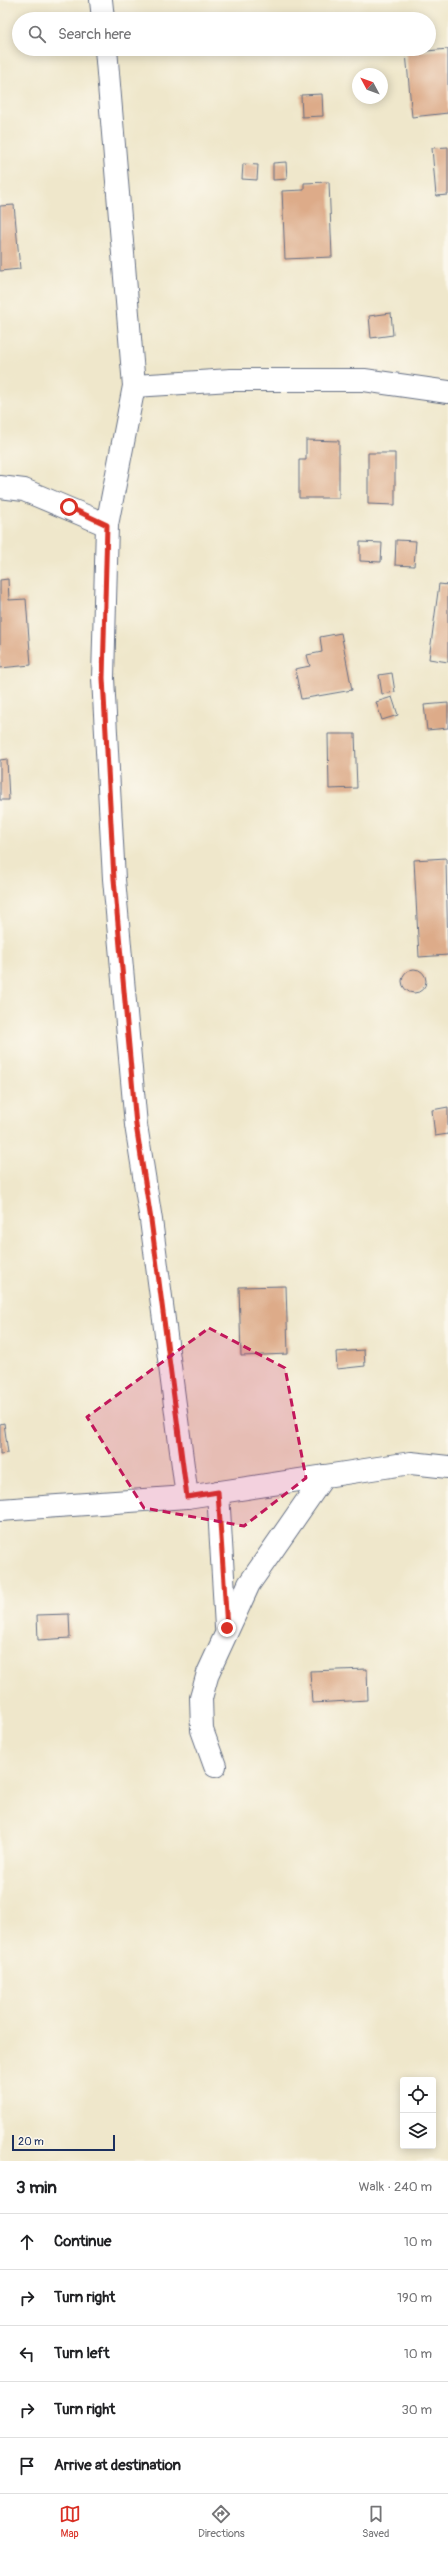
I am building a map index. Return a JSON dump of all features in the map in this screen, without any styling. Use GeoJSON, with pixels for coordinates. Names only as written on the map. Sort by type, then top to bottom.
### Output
{"type":"FeatureCollection","features":[{"type":"Feature","properties":{"kind":"street"},"geometry":{"type":"LineString","coordinates":[[101,0],[102,12]]}},
{"type":"Feature","properties":{"kind":"street"},"geometry":{"type":"LineString","coordinates":[[107,56],[134,386],[107,525],[103,678],[114,879],[136,1125],[151,1220],[187,1497]]}},
{"type":"Feature","properties":{"kind":"street"},"geometry":{"type":"LineString","coordinates":[[134,386],[231,380],[364,380],[448,392]]}},
{"type":"Feature","properties":{"kind":"street"},"geometry":{"type":"LineString","coordinates":[[0,487],[24,490],[107,525]]}},
{"type":"Feature","properties":{"kind":"street"},"geometry":{"type":"LineString","coordinates":[[0,1510],[187,1497],[411,1463],[448,1467]]}},
{"type":"Feature","properties":{"kind":"street"},"geometry":{"type":"LineString","coordinates":[[215,1766],[202,1730],[201,1698],[208,1673],[227,1628],[249,1584],[324,1476]]}},
{"type":"Feature","properties":{"kind":"street"},"geometry":{"type":"LineString","coordinates":[[218,1492],[227,1628]]}},
{"type":"Feature","properties":{"kind":"highlighted area"},"geometry":{"type":"Polygon","coordinates":[[[209,1328],[285,1368],[306,1478],[244,1526],[144,1508],[87,1417],[209,1328]]]}},
{"type":"Feature","properties":{"kind":"building"},"geometry":{"type":"Polygon","coordinates":[[[448,49],[448,113],[412,117],[406,56],[436,56],[436,50],[448,49]]]}},
{"type":"Feature","properties":{"kind":"building"},"geometry":{"type":"Polygon","coordinates":[[[322,94],[323,116],[302,117],[301,95],[322,94]]]}},
{"type":"Feature","properties":{"kind":"building"},"geometry":{"type":"Polygon","coordinates":[[[448,147],[448,195],[436,196],[432,148],[448,147]]]}},
{"type":"Feature","properties":{"kind":"building"},"geometry":{"type":"Polygon","coordinates":[[[286,162],[287,179],[273,180],[273,163],[286,162]]]}},
{"type":"Feature","properties":{"kind":"building"},"geometry":{"type":"Polygon","coordinates":[[[243,164],[258,165],[257,180],[242,179],[243,164]]]}},
{"type":"Feature","properties":{"kind":"building"},"geometry":{"type":"Polygon","coordinates":[[[329,182],[332,257],[285,259],[282,191],[304,190],[304,183],[329,182]]]}},
{"type":"Feature","properties":{"kind":"building"},"geometry":{"type":"Polygon","coordinates":[[[14,205],[20,269],[0,271],[0,206],[14,205]]]}},
{"type":"Feature","properties":{"kind":"building"},"geometry":{"type":"Polygon","coordinates":[[[391,313],[393,335],[371,338],[369,316],[391,313]]]}},
{"type":"Feature","properties":{"kind":"building"},"geometry":{"type":"Polygon","coordinates":[[[306,440],[339,441],[339,498],[299,498],[299,460],[306,460],[306,440]]]}},
{"type":"Feature","properties":{"kind":"building"},"geometry":{"type":"Polygon","coordinates":[[[368,453],[395,453],[395,505],[368,504],[368,453]]]}},
{"type":"Feature","properties":{"kind":"building"},"geometry":{"type":"Polygon","coordinates":[[[396,540],[416,541],[414,566],[395,565],[396,540]]]}},
{"type":"Feature","properties":{"kind":"building"},"geometry":{"type":"Polygon","coordinates":[[[360,542],[382,543],[381,562],[360,561],[360,542]]]}},
{"type":"Feature","properties":{"kind":"building"},"geometry":{"type":"Polygon","coordinates":[[[8,579],[9,600],[26,599],[31,665],[0,668],[0,580],[8,579]]]}},
{"type":"Feature","properties":{"kind":"building"},"geometry":{"type":"Polygon","coordinates":[[[439,584],[448,585],[448,662],[429,659],[439,584]]]}},
{"type":"Feature","properties":{"kind":"building"},"geometry":{"type":"Polygon","coordinates":[[[341,633],[352,690],[301,699],[295,669],[310,666],[307,655],[322,652],[320,637],[341,633]]]}},
{"type":"Feature","properties":{"kind":"building"},"geometry":{"type":"Polygon","coordinates":[[[392,673],[395,692],[382,694],[379,675],[392,673]]]}},
{"type":"Feature","properties":{"kind":"building"},"geometry":{"type":"Polygon","coordinates":[[[392,697],[398,715],[382,720],[376,702],[392,697]]]}},
{"type":"Feature","properties":{"kind":"building"},"geometry":{"type":"Polygon","coordinates":[[[448,703],[448,728],[427,730],[424,705],[448,703]]]}},
{"type":"Feature","properties":{"kind":"building"},"geometry":{"type":"Polygon","coordinates":[[[328,734],[355,734],[357,788],[329,789],[328,734]]]}},
{"type":"Feature","properties":{"kind":"building"},"geometry":{"type":"Polygon","coordinates":[[[7,759],[9,800],[0,800],[0,760],[7,759]]]}},
{"type":"Feature","properties":{"kind":"building"},"geometry":{"type":"Polygon","coordinates":[[[446,858],[448,955],[419,957],[414,860],[446,858]]]}},
{"type":"Feature","properties":{"kind":"building"},"geometry":{"type":"Polygon","coordinates":[[[414,969],[419,970],[425,976],[425,986],[419,992],[414,993],[409,992],[403,986],[402,981],[403,976],[409,970],[414,969]]]}},
{"type":"Feature","properties":{"kind":"building"},"geometry":{"type":"Polygon","coordinates":[[[448,1107],[448,1134],[435,1136],[432,1110],[448,1107]]]}},
{"type":"Feature","properties":{"kind":"building"},"geometry":{"type":"Polygon","coordinates":[[[286,1286],[288,1354],[241,1356],[239,1287],[286,1286]]]}},
{"type":"Feature","properties":{"kind":"building"},"geometry":{"type":"Polygon","coordinates":[[[364,1350],[365,1366],[337,1369],[336,1352],[364,1350]]]}},
{"type":"Feature","properties":{"kind":"building"},"geometry":{"type":"Polygon","coordinates":[[[4,1423],[8,1453],[0,1454],[0,1424],[4,1423]]]}},
{"type":"Feature","properties":{"kind":"building"},"geometry":{"type":"Polygon","coordinates":[[[69,1614],[70,1638],[38,1640],[37,1615],[69,1614]]]}},
{"type":"Feature","properties":{"kind":"building"},"geometry":{"type":"Polygon","coordinates":[[[367,1669],[368,1700],[312,1703],[310,1671],[367,1669]]]}},
{"type":"Feature","properties":{"kind":"route"},"geometry":{"type":"LineString","coordinates":[[69,507],[107,525],[103,678],[114,879],[136,1125],[151,1220],[187,1497],[218,1492],[227,1628]]}}]}
